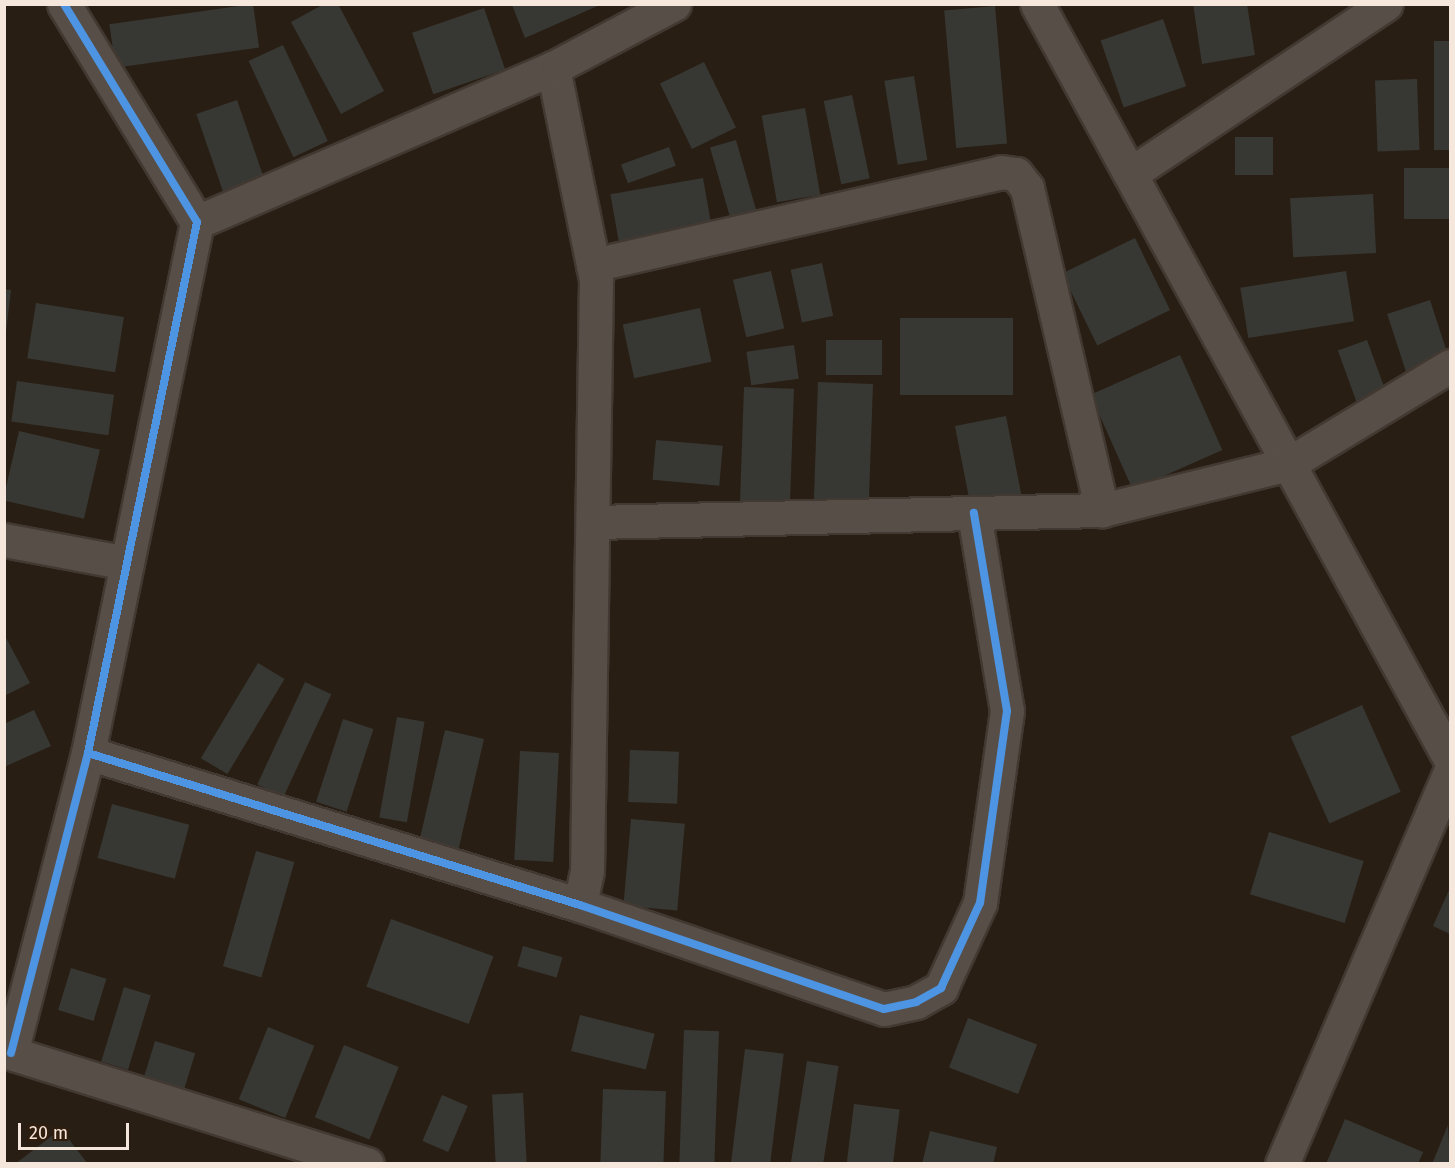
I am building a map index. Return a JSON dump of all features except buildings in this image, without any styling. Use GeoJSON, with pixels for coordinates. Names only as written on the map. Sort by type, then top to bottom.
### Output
{"type":"FeatureCollection","features":[{"type":"Feature","properties":{"kind":"street"},"geometry":{"type":"LineString","coordinates":[[64,4],[198,222],[88,753],[8,1052],[367,1164]]}},
{"type":"Feature","properties":{"kind":"street"},"geometry":{"type":"LineString","coordinates":[[198,222],[553,68],[674,4]]}},
{"type":"Feature","properties":{"kind":"street"},"geometry":{"type":"LineString","coordinates":[[1038,4],[1450,759]]}},
{"type":"Feature","properties":{"kind":"street"},"geometry":{"type":"LineString","coordinates":[[1130,174],[1386,4]]}},
{"type":"Feature","properties":{"kind":"street"},"geometry":{"type":"LineString","coordinates":[[553,68],[593,265],[595,522],[587,871],[580,905]]}},
{"type":"Feature","properties":{"kind":"street"},"geometry":{"type":"LineString","coordinates":[[593,265],[1000,172],[1016,174],[1026,188],[1102,510]]}},
{"type":"Feature","properties":{"kind":"street"},"geometry":{"type":"LineString","coordinates":[[595,522],[1102,510],[1288,464],[1450,366]]}},
{"type":"Feature","properties":{"kind":"street"},"geometry":{"type":"LineString","coordinates":[[88,753],[580,905],[884,1009],[916,1002],[941,988],[981,903],[1007,711],[974,513]]}},
{"type":"Feature","properties":{"kind":"street"},"geometry":{"type":"LineString","coordinates":[[4,540],[127,563]]}},
{"type":"Feature","properties":{"kind":"street"},"geometry":{"type":"LineString","coordinates":[[1282,1164],[1450,772]]}},
{"type":"Feature","properties":{"kind":"cycle path"},"geometry":{"type":"LineString","coordinates":[[11,1053],[88,753],[197,222],[64,4]]}},
{"type":"Feature","properties":{"kind":"cycle path"},"geometry":{"type":"LineString","coordinates":[[88,753],[580,905],[884,1009],[916,1002],[941,988],[980,903],[1007,711],[974,513]]}}]}
